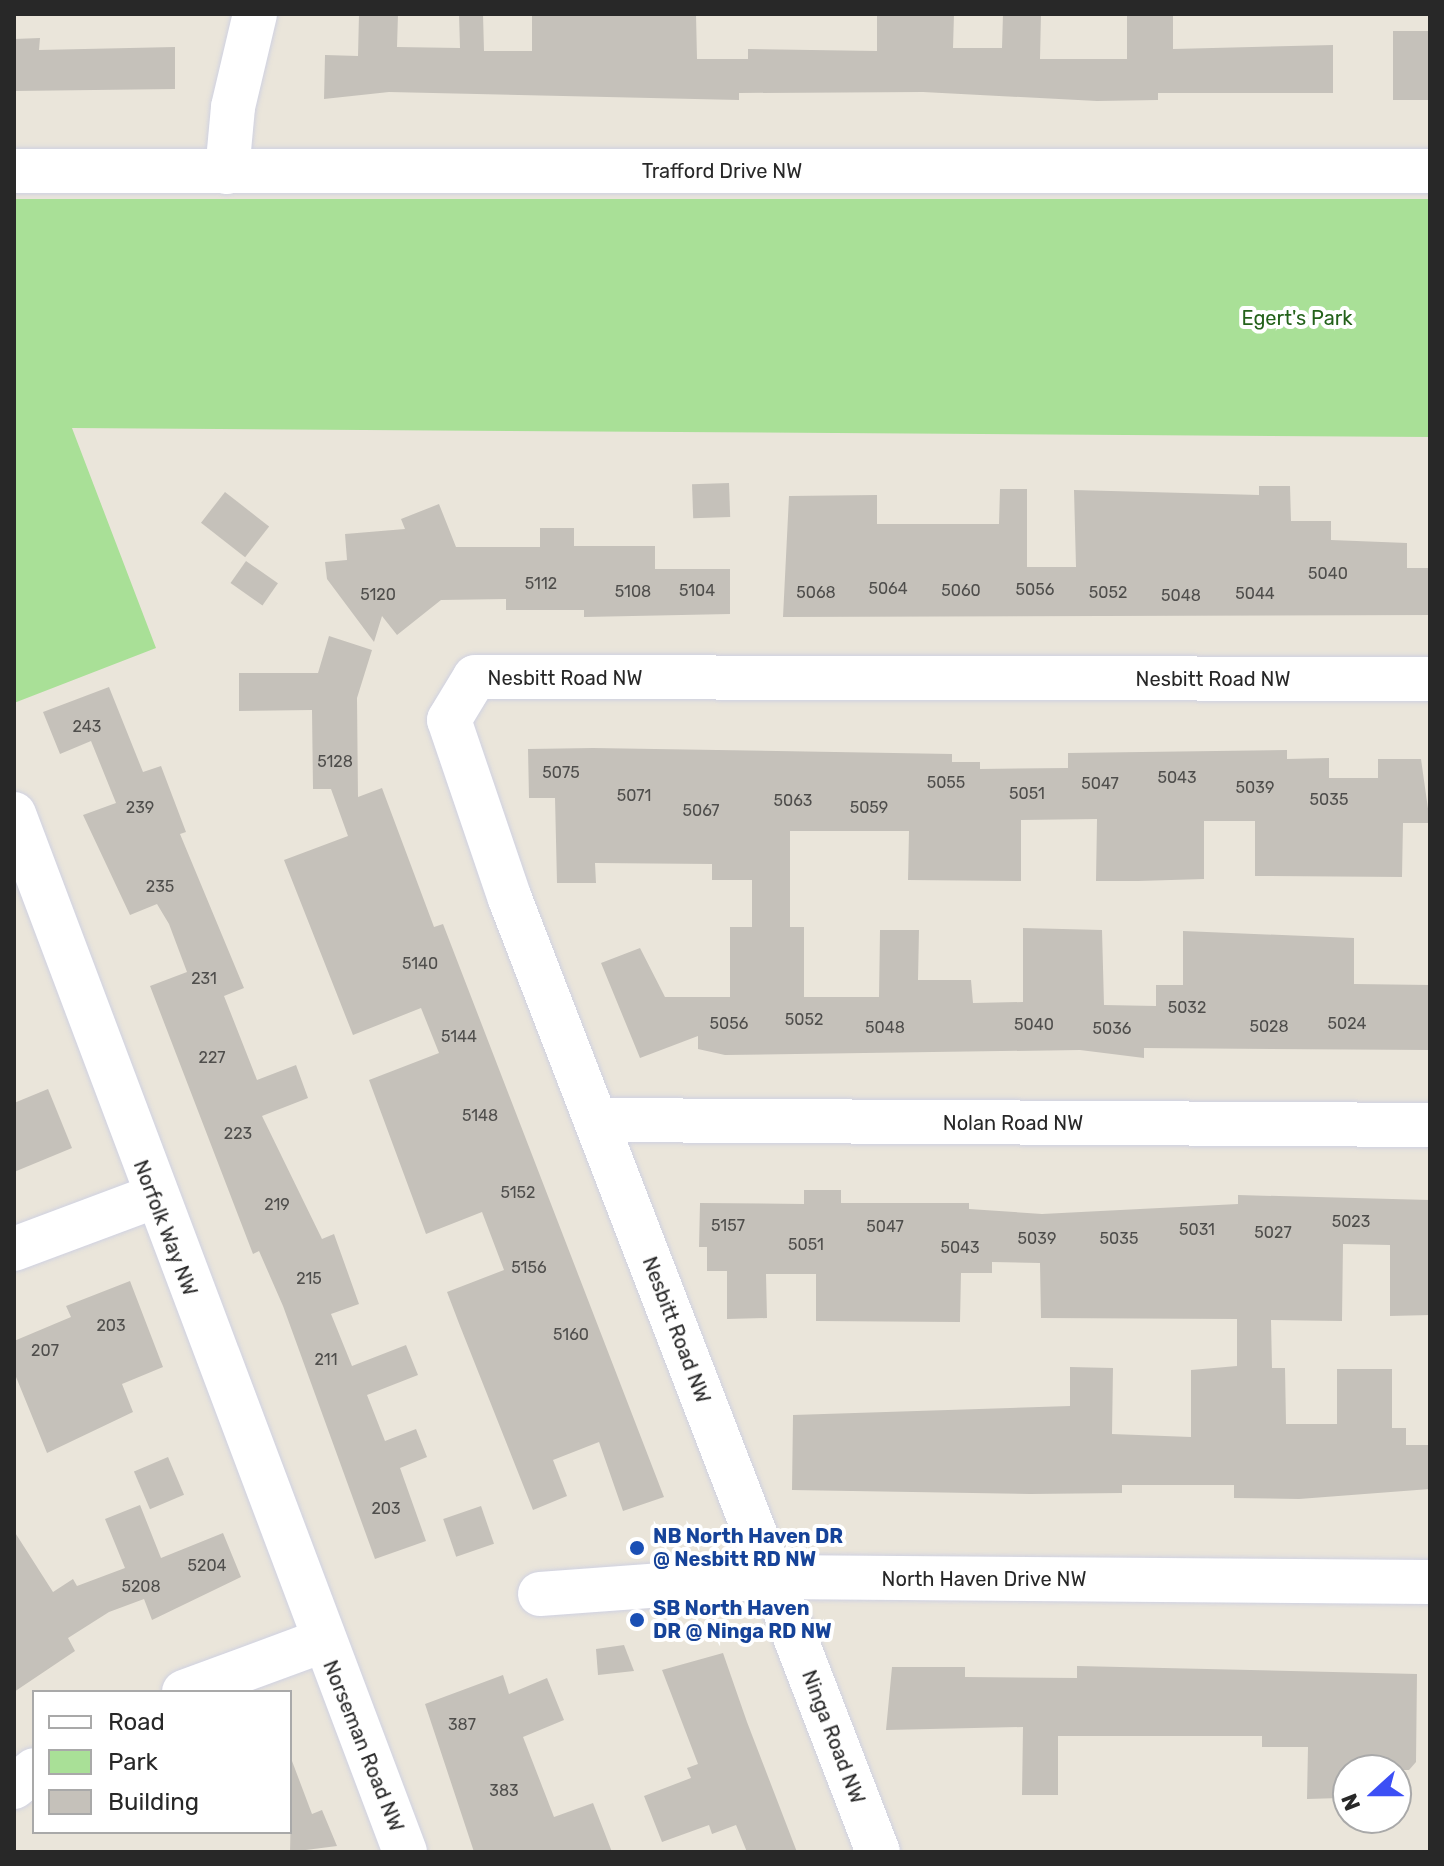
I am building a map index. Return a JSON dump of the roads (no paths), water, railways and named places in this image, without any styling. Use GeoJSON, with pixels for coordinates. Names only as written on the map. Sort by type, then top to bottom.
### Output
{"type":"FeatureCollection","features":[{"type":"Feature","properties":{"kind":"street"},"geometry":{"type":"LineString","coordinates":[[227,172],[233,107],[255,14]]}},
{"type":"Feature","properties":{"kind":"street","name":"Trafford Drive NW"},"geometry":{"type":"LineString","coordinates":[[14,171],[1430,171]]}},
{"type":"Feature","properties":{"kind":"street","name":"Nesbitt Road NW"},"geometry":{"type":"LineString","coordinates":[[771,1577],[449,720],[475,677],[1430,679]]}},
{"type":"Feature","properties":{"kind":"street","name":"Norfolk Way NW"},"geometry":{"type":"LineString","coordinates":[[14,814],[153,1197],[322,1641]]}},
{"type":"Feature","properties":{"kind":"street","name":"Nolan Road NW"},"geometry":{"type":"LineString","coordinates":[[597,1120],[1430,1125]]}},
{"type":"Feature","properties":{"kind":"street"},"geometry":{"type":"LineString","coordinates":[[14,1249],[153,1197]]}},
{"type":"Feature","properties":{"kind":"street","name":"North Haven Drive NW"},"geometry":{"type":"LineString","coordinates":[[540,1594],[771,1577],[1430,1582]]}},
{"type":"Feature","properties":{"kind":"street","name":"Ninga Road NW"},"geometry":{"type":"LineString","coordinates":[[771,1577],[878,1852]]}},
{"type":"Feature","properties":{"kind":"street"},"geometry":{"type":"LineString","coordinates":[[189,1690],[322,1641]]}},
{"type":"Feature","properties":{"kind":"street","name":"Norseman Road NW"},"geometry":{"type":"LineString","coordinates":[[322,1641],[405,1852]]}},
{"type":"Feature","properties":{"kind":"street"},"geometry":{"type":"LineString","coordinates":[[14,1787],[32,1772]]}},
{"type":"Feature","properties":{"kind":"place","name":"NB North Haven DR @ Nesbitt RD NW"},"geometry":{"type":"Point","coordinates":[637,1548]}},
{"type":"Feature","properties":{"kind":"place","name":"SB North Haven DR @ Ninga RD NW"},"geometry":{"type":"Point","coordinates":[637,1620]}},
{"type":"Feature","properties":{"kind":"park label","name":"Egert's Park"},"geometry":{"type":"Point","coordinates":[1297,318]}}]}
